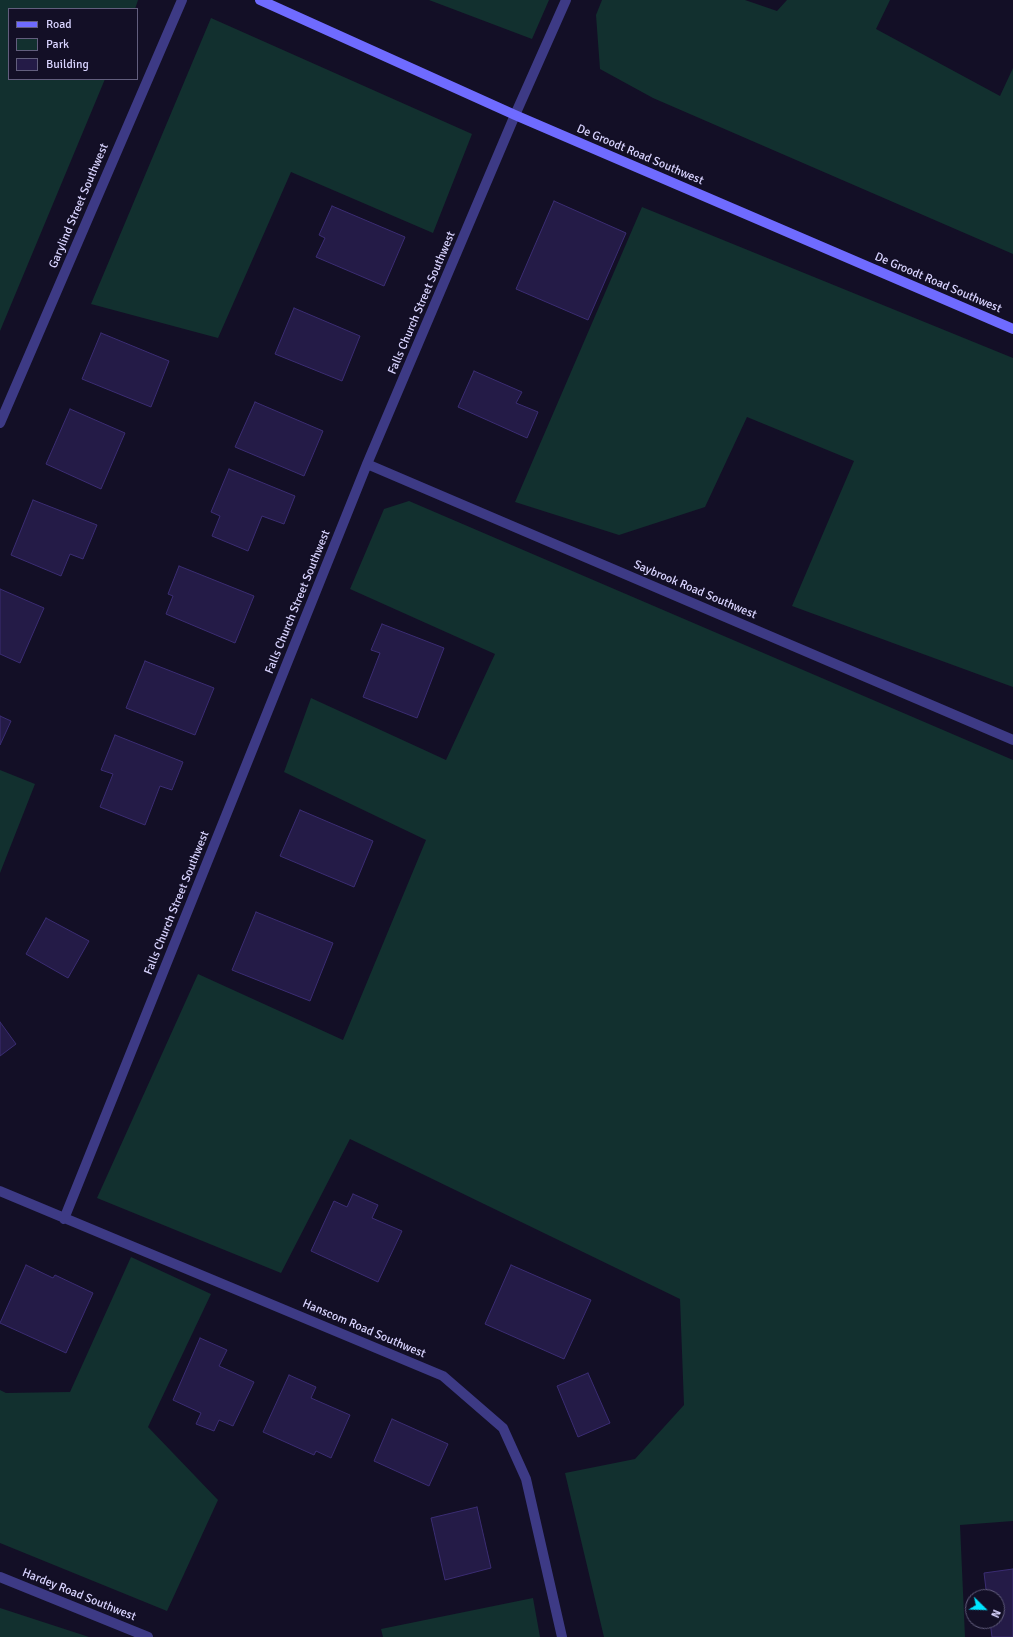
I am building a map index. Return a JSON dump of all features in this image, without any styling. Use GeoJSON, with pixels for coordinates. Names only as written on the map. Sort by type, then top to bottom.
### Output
{"type":"FeatureCollection","features":[{"type":"Feature","properties":{"kind":"street","name":"Garylind Street Southwest"},"geometry":{"type":"LineString","coordinates":[[0,423],[182,0]]}},
{"type":"Feature","properties":{"kind":"street","name":"De Groodt Road Southwest"},"geometry":{"type":"LineString","coordinates":[[260,0],[516,115],[1013,329]]}},
{"type":"Feature","properties":{"kind":"street","name":"Falls Church Street Southwest"},"geometry":{"type":"LineString","coordinates":[[64,1219],[368,464],[566,0]]}},
{"type":"Feature","properties":{"kind":"street","name":"Saybrook Road Southwest"},"geometry":{"type":"LineString","coordinates":[[368,464],[1013,740]]}},
{"type":"Feature","properties":{"kind":"street","name":"Hanscom Road Southwest"},"geometry":{"type":"LineString","coordinates":[[0,1191],[443,1376],[503,1428],[526,1479],[562,1637]]}},
{"type":"Feature","properties":{"kind":"street","name":"Hardey Road Southwest"},"geometry":{"type":"LineString","coordinates":[[0,1576],[148,1637]]}},
{"type":"Feature","properties":{"kind":"green space"},"geometry":{"type":"Polygon","coordinates":[[[0,0],[138,0],[135,8],[8,8],[8,80],[105,80],[0,331],[0,0]]]}},
{"type":"Feature","properties":{"kind":"green space"},"geometry":{"type":"Polygon","coordinates":[[[429,0],[549,0],[532,39],[429,0]]]}},
{"type":"Feature","properties":{"kind":"green space"},"geometry":{"type":"Polygon","coordinates":[[[602,0],[745,0],[777,11],[787,0],[890,0],[876,29],[1000,96],[1013,68],[1013,254],[653,98],[600,69],[596,15],[602,0]]]}},
{"type":"Feature","properties":{"kind":"green space"},"geometry":{"type":"Polygon","coordinates":[[[211,18],[472,134],[433,233],[291,172],[218,338],[91,304],[211,18]]]}},
{"type":"Feature","properties":{"kind":"green space"},"geometry":{"type":"Polygon","coordinates":[[[642,207],[1013,358],[1013,687],[792,606],[854,461],[747,417],[705,507],[619,535],[515,502],[642,207]]]}},
{"type":"Feature","properties":{"kind":"green space"},"geometry":{"type":"Polygon","coordinates":[[[409,501],[1013,760],[1013,1521],[960,1525],[965,1637],[604,1637],[565,1473],[635,1459],[684,1405],[680,1299],[350,1139],[281,1273],[97,1198],[198,974],[343,1040],[426,840],[284,772],[311,698],[446,760],[495,654],[350,589],[384,509],[409,501]]]}},
{"type":"Feature","properties":{"kind":"green space"},"geometry":{"type":"Polygon","coordinates":[[[0,770],[35,784],[0,873],[0,770]]]}},
{"type":"Feature","properties":{"kind":"green space"},"geometry":{"type":"Polygon","coordinates":[[[131,1257],[211,1294],[148,1427],[218,1500],[167,1611],[0,1543],[0,1390],[6,1393],[70,1392],[131,1257]]]}},
{"type":"Feature","properties":{"kind":"green space"},"geometry":{"type":"Polygon","coordinates":[[[533,1598],[540,1637],[383,1637],[381,1629],[533,1598]]]}},
{"type":"Feature","properties":{"kind":"green space"},"geometry":{"type":"Polygon","coordinates":[[[0,1608],[89,1637],[0,1637],[0,1608]]]}},
{"type":"Feature","properties":{"kind":"building"},"geometry":{"type":"Polygon","coordinates":[[[554,201],[626,233],[588,320],[516,289],[554,201]]]}},
{"type":"Feature","properties":{"kind":"building"},"geometry":{"type":"Polygon","coordinates":[[[332,206],[405,237],[384,286],[316,257],[325,238],[319,235],[332,206]]]}},
{"type":"Feature","properties":{"kind":"building"},"geometry":{"type":"Polygon","coordinates":[[[294,308],[360,336],[342,381],[275,354],[294,308]]]}},
{"type":"Feature","properties":{"kind":"building"},"geometry":{"type":"Polygon","coordinates":[[[101,333],[169,361],[151,407],[82,379],[101,333]]]}},
{"type":"Feature","properties":{"kind":"building"},"geometry":{"type":"Polygon","coordinates":[[[474,371],[522,392],[516,403],[538,412],[527,438],[458,407],[474,371]]]}},
{"type":"Feature","properties":{"kind":"building"},"geometry":{"type":"Polygon","coordinates":[[[255,402],[323,431],[304,476],[235,447],[255,402]]]}},
{"type":"Feature","properties":{"kind":"building"},"geometry":{"type":"Polygon","coordinates":[[[70,409],[125,433],[101,489],[46,464],[70,409]]]}},
{"type":"Feature","properties":{"kind":"building"},"geometry":{"type":"Polygon","coordinates":[[[229,469],[295,496],[284,524],[262,516],[248,551],[212,536],[220,516],[211,512],[229,469]]]}},
{"type":"Feature","properties":{"kind":"building"},"geometry":{"type":"Polygon","coordinates":[[[33,500],[97,525],[83,559],[70,554],[61,576],[11,555],[33,500]]]}},
{"type":"Feature","properties":{"kind":"building"},"geometry":{"type":"Polygon","coordinates":[[[179,566],[254,596],[235,643],[166,614],[173,596],[168,594],[179,566]]]}},
{"type":"Feature","properties":{"kind":"building"},"geometry":{"type":"Polygon","coordinates":[[[0,589],[44,608],[20,663],[0,654],[0,589]]]}},
{"type":"Feature","properties":{"kind":"building"},"geometry":{"type":"Polygon","coordinates":[[[382,624],[444,648],[417,718],[363,697],[380,653],[371,650],[382,624]]]}},
{"type":"Feature","properties":{"kind":"building"},"geometry":{"type":"Polygon","coordinates":[[[145,661],[214,688],[195,735],[126,708],[145,661]]]}},
{"type":"Feature","properties":{"kind":"building"},"geometry":{"type":"Polygon","coordinates":[[[0,716],[11,721],[0,745],[0,716]]]}},
{"type":"Feature","properties":{"kind":"building"},"geometry":{"type":"Polygon","coordinates":[[[115,735],[183,762],[172,790],[160,786],[145,825],[100,807],[113,774],[101,770],[115,735]]]}},
{"type":"Feature","properties":{"kind":"building"},"geometry":{"type":"Polygon","coordinates":[[[300,810],[373,841],[354,887],[280,856],[300,810]]]}},
{"type":"Feature","properties":{"kind":"building"},"geometry":{"type":"Polygon","coordinates":[[[256,912],[333,943],[310,1001],[232,970],[256,912]]]}},
{"type":"Feature","properties":{"kind":"building"},"geometry":{"type":"Polygon","coordinates":[[[46,918],[89,941],[68,978],[26,954],[46,918]]]}},
{"type":"Feature","properties":{"kind":"building"},"geometry":{"type":"Polygon","coordinates":[[[0,1022],[16,1044],[0,1056],[0,1022]]]}},
{"type":"Feature","properties":{"kind":"building"},"geometry":{"type":"Polygon","coordinates":[[[353,1194],[378,1205],[372,1218],[402,1231],[378,1282],[311,1251],[334,1201],[347,1207],[353,1194]]]}},
{"type":"Feature","properties":{"kind":"building"},"geometry":{"type":"Polygon","coordinates":[[[26,1265],[53,1278],[55,1275],[93,1293],[66,1353],[0,1323],[26,1265]]]}},
{"type":"Feature","properties":{"kind":"building"},"geometry":{"type":"Polygon","coordinates":[[[511,1265],[591,1300],[564,1359],[485,1324],[511,1265]]]}},
{"type":"Feature","properties":{"kind":"building"},"geometry":{"type":"Polygon","coordinates":[[[200,1338],[227,1350],[219,1366],[254,1382],[233,1426],[219,1420],[214,1431],[196,1424],[201,1413],[173,1400],[200,1338]]]}},
{"type":"Feature","properties":{"kind":"building"},"geometry":{"type":"Polygon","coordinates":[[[588,1373],[610,1423],[578,1437],[557,1386],[588,1373]]]}},
{"type":"Feature","properties":{"kind":"building"},"geometry":{"type":"Polygon","coordinates":[[[289,1375],[316,1387],[311,1398],[350,1415],[331,1458],[316,1451],[314,1455],[263,1432],[289,1375]]]}},
{"type":"Feature","properties":{"kind":"building"},"geometry":{"type":"Polygon","coordinates":[[[392,1419],[448,1444],[429,1486],[374,1461],[392,1419]]]}},
{"type":"Feature","properties":{"kind":"building"},"geometry":{"type":"Polygon","coordinates":[[[477,1507],[491,1568],[445,1580],[431,1518],[477,1507]]]}},
{"type":"Feature","properties":{"kind":"building"},"geometry":{"type":"Polygon","coordinates":[[[1013,1569],[1013,1637],[992,1637],[991,1629],[1005,1629],[1005,1589],[986,1589],[984,1573],[1013,1569]]]}}]}
